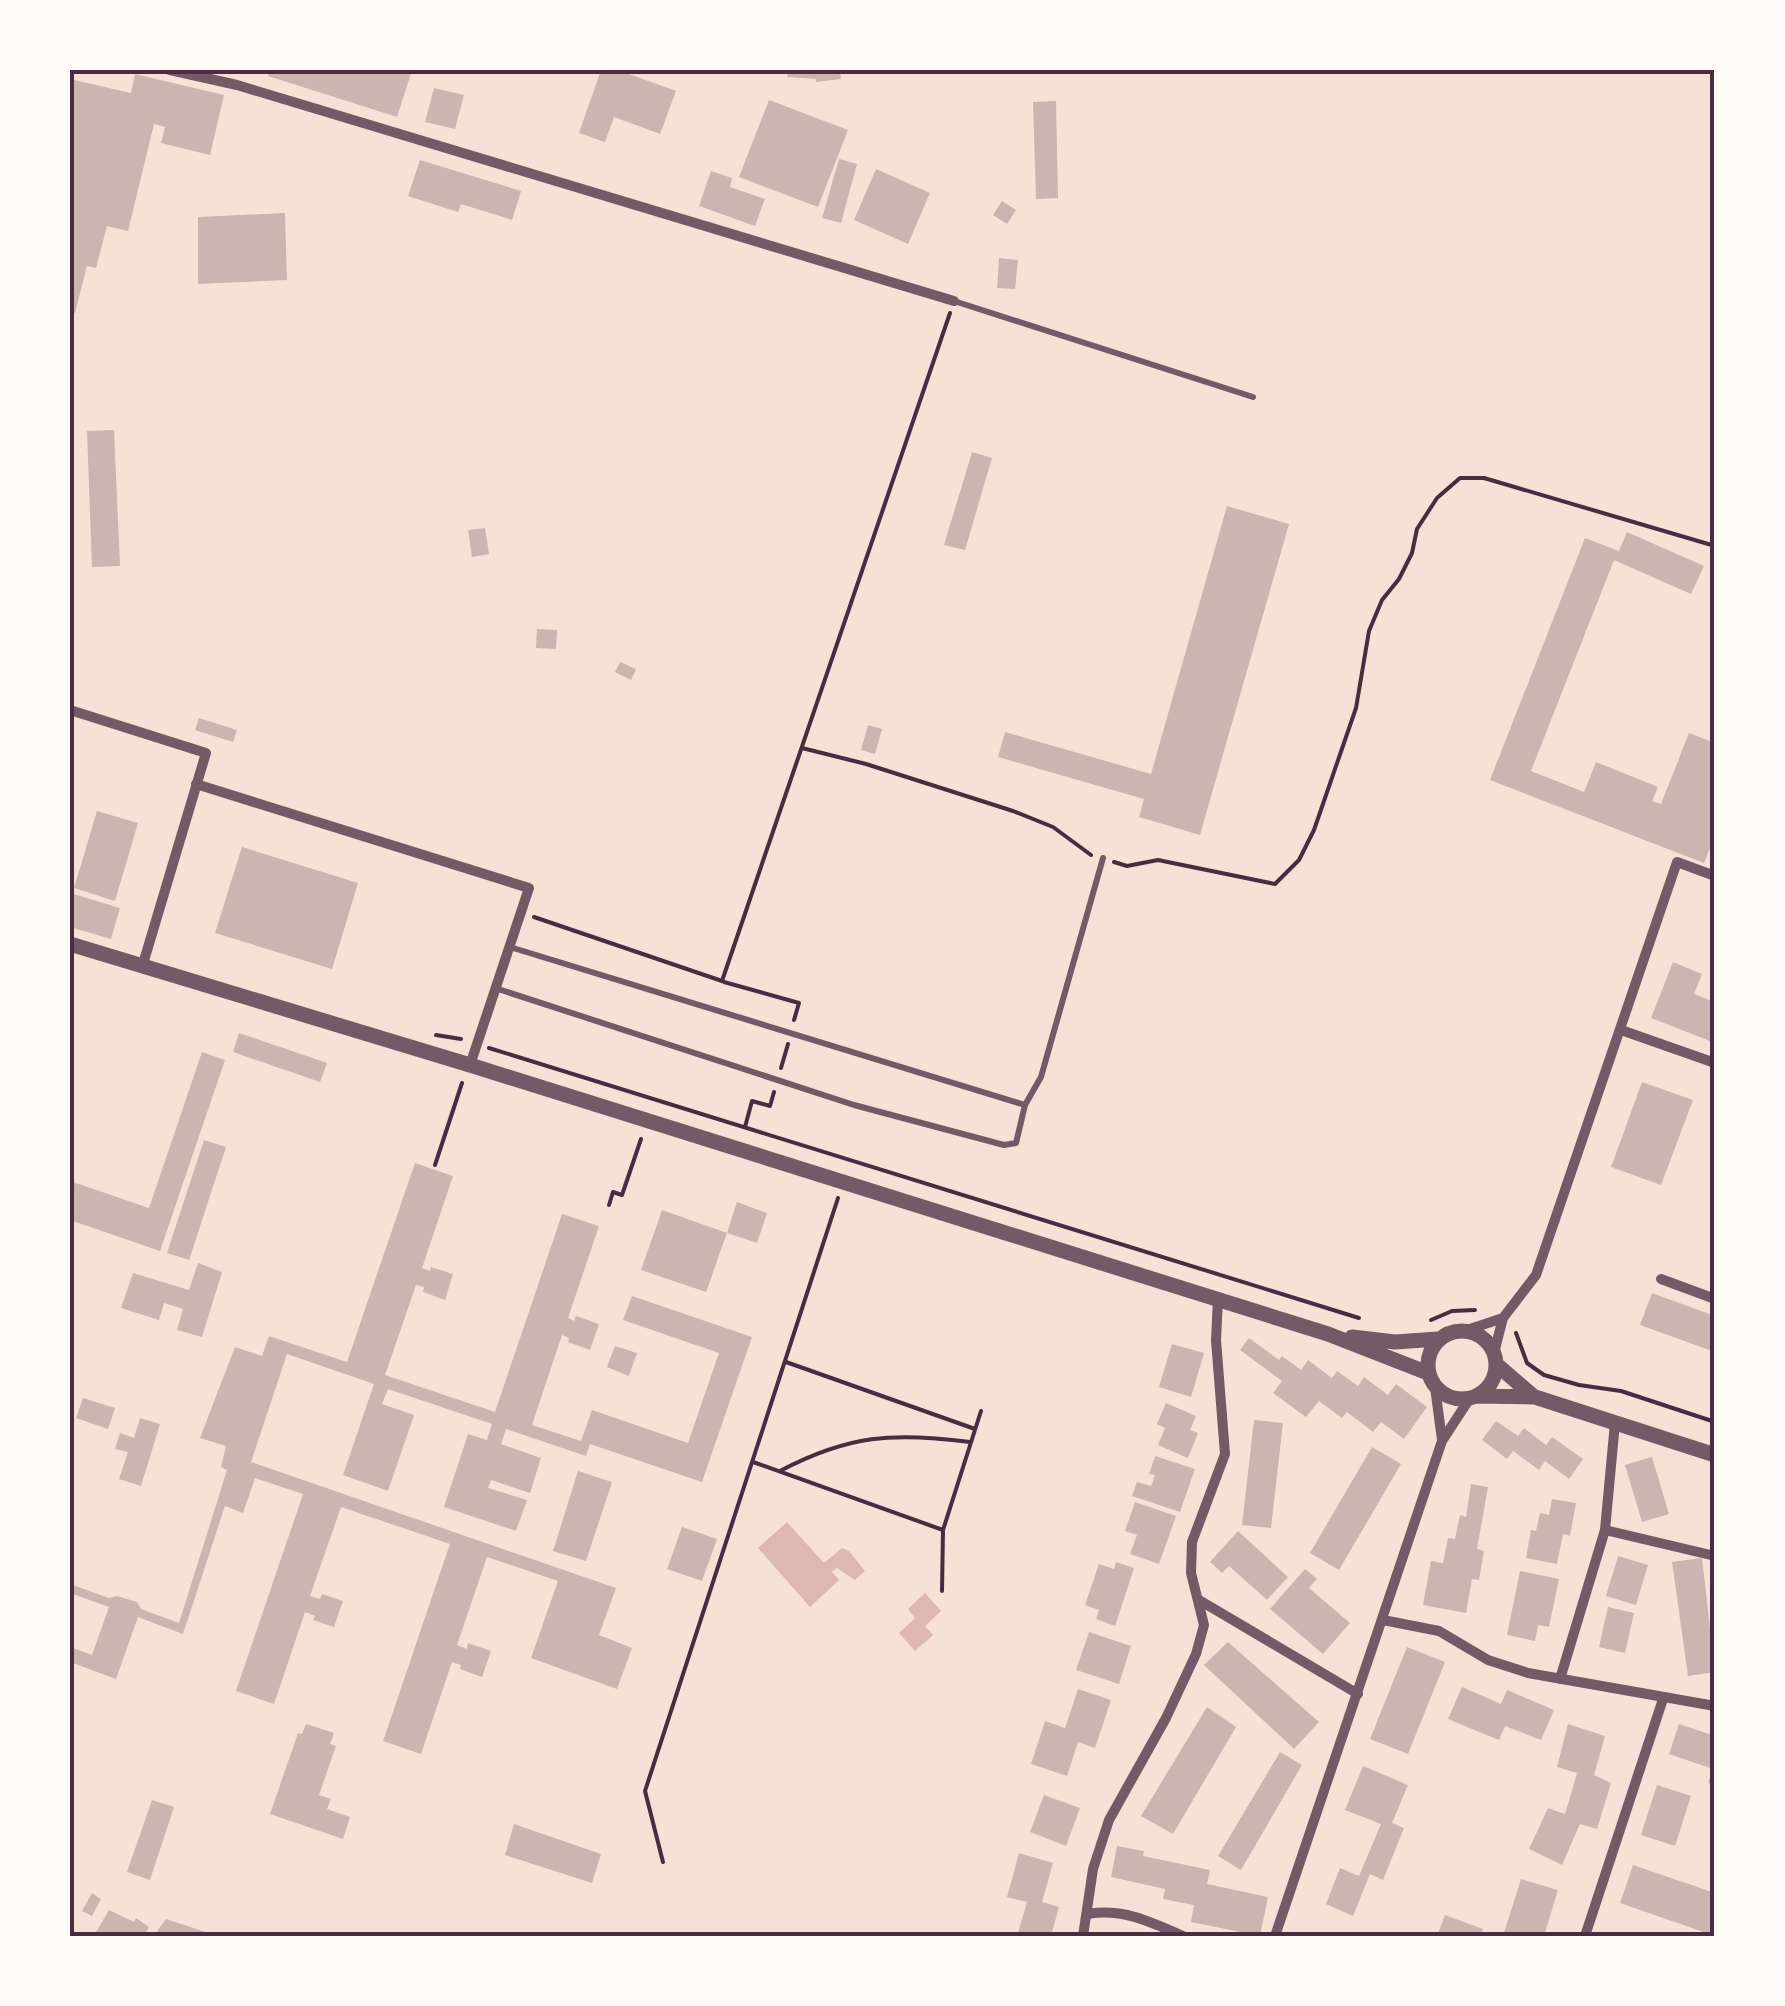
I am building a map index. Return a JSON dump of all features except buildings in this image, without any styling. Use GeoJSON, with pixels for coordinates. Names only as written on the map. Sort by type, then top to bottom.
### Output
{"type":"FeatureCollection","features":[{"type":"Feature","properties":{"kind":"street"},"geometry":{"type":"LineString","coordinates":[[170,70],[237,85],[954,301]]}},
{"type":"Feature","properties":{"kind":"street"},"geometry":{"type":"LineString","coordinates":[[70,710],[206,753],[143,964]]}},
{"type":"Feature","properties":{"kind":"street"},"geometry":{"type":"LineString","coordinates":[[196,784],[530,888],[467,1072]]}},
{"type":"Feature","properties":{"kind":"street"},"geometry":{"type":"LineString","coordinates":[[1275,1936],[1442,1441],[1473,1397],[1491,1383],[1503,1318],[1536,1275],[1677,862],[1715,876]]}},
{"type":"Feature","properties":{"kind":"street"},"geometry":{"type":"LineString","coordinates":[[70,944],[143,964],[467,1072],[647,1120],[1328,1334],[1432,1380],[1451,1398],[1536,1397]]}},
{"type":"Feature","properties":{"kind":"street"},"geometry":{"type":"LineString","coordinates":[[1621,1030],[1715,1063]]}},
{"type":"Feature","properties":{"kind":"street"},"geometry":{"type":"LineString","coordinates":[[1661,1279],[1715,1299]]}},
{"type":"Feature","properties":{"kind":"street"},"geometry":{"type":"LineString","coordinates":[[1082,1936],[1092,1869],[1109,1820],[1166,1718],[1196,1654],[1204,1624],[1191,1572],[1192,1542],[1225,1454],[1216,1340],[1218,1299]]}},
{"type":"Feature","properties":{"kind":"street"},"geometry":{"type":"LineString","coordinates":[[1442,1441],[1428,1355],[1446,1334],[1503,1318]]}},
{"type":"Feature","properties":{"kind":"street"},"geometry":{"type":"LineString","coordinates":[[1467,1330],[1484,1338],[1511,1380],[1536,1397],[1715,1455]]}},
{"type":"Feature","properties":{"kind":"street"},"geometry":{"type":"LineString","coordinates":[[1328,1334],[1395,1342],[1438,1339]]}},
{"type":"Feature","properties":{"kind":"street"},"geometry":{"type":"LineString","coordinates":[[1560,1679],[1605,1530],[1615,1423]]}},
{"type":"Feature","properties":{"kind":"street"},"geometry":{"type":"LineString","coordinates":[[1605,1530],[1715,1556]]}},
{"type":"Feature","properties":{"kind":"street"},"geometry":{"type":"LineString","coordinates":[[1198,1600],[1358,1694]]}},
{"type":"Feature","properties":{"kind":"street"},"geometry":{"type":"LineString","coordinates":[[1382,1620],[1439,1630],[1488,1660],[1528,1673],[1715,1706]]}},
{"type":"Feature","properties":{"kind":"street"},"geometry":{"type":"LineString","coordinates":[[1586,1936],[1662,1699]]}},
{"type":"Feature","properties":{"kind":"street"},"geometry":{"type":"LineString","coordinates":[[1088,1914],[1108,1910],[1142,1918],[1183,1936]]}},
{"type":"Feature","properties":{"kind":"lane"},"geometry":{"type":"LineString","coordinates":[[954,301],[1254,397]]}},
{"type":"Feature","properties":{"kind":"lane"},"geometry":{"type":"LineString","coordinates":[[495,988],[854,1104],[1004,1144],[1016,1143],[1025,1104],[1041,1076],[1103,858]]}},
{"type":"Feature","properties":{"kind":"lane"},"geometry":{"type":"LineString","coordinates":[[509,946],[1025,1104]]}},
{"type":"Feature","properties":{"kind":"path"},"geometry":{"type":"LineString","coordinates":[[722,981],[954,301]]}},
{"type":"Feature","properties":{"kind":"path"},"geometry":{"type":"LineString","coordinates":[[802,748],[1013,811],[1053,828],[1084,853],[1128,866],[1158,860],[1275,884],[1299,860],[1314,830],[1356,708],[1369,631],[1382,600],[1412,553],[1417,529],[1437,498],[1460,478],[1484,478],[1715,546]]}},
{"type":"Feature","properties":{"kind":"path"},"geometry":{"type":"LineString","coordinates":[[520,912],[799,1003],[770,1106],[752,1101],[745,1127]]}},
{"type":"Feature","properties":{"kind":"path"},"geometry":{"type":"LineString","coordinates":[[432,1034],[451,1036],[1371,1322]]}},
{"type":"Feature","properties":{"kind":"path"},"geometry":{"type":"LineString","coordinates":[[435,1165],[467,1072]]}},
{"type":"Feature","properties":{"kind":"path"},"geometry":{"type":"LineString","coordinates":[[609,1205],[614,1192],[622,1195],[647,1120]]}},
{"type":"Feature","properties":{"kind":"path"},"geometry":{"type":"LineString","coordinates":[[663,1862],[645,1791],[838,1198]]}},
{"type":"Feature","properties":{"kind":"path"},"geometry":{"type":"LineString","coordinates":[[1429,1321],[1452,1312],[1475,1310]]}},
{"type":"Feature","properties":{"kind":"path"},"geometry":{"type":"LineString","coordinates":[[1503,1318],[1515,1330],[1527,1363],[1544,1375],[1620,1391],[1715,1422]]}},
{"type":"Feature","properties":{"kind":"path"},"geometry":{"type":"LineString","coordinates":[[786,1362],[974,1429]]}},
{"type":"Feature","properties":{"kind":"path"},"geometry":{"type":"LineString","coordinates":[[942,1591],[943,1530],[981,1411]]}},
{"type":"Feature","properties":{"kind":"path"},"geometry":{"type":"LineString","coordinates":[[780,1471],[816,1452],[858,1438],[970,1442]]}},
{"type":"Feature","properties":{"kind":"path"},"geometry":{"type":"LineString","coordinates":[[753,1462],[943,1530]]}},
{"type":"Feature","properties":{"kind":"shaded area"},"geometry":{"type":"Polygon","coordinates":[[[787,1522],[824,1563],[842,1548],[865,1571],[855,1580],[837,1568],[832,1572],[839,1580],[810,1607],[758,1548],[787,1522]]]}},
{"type":"Feature","properties":{"kind":"shaded area"},"geometry":{"type":"Polygon","coordinates":[[[925,1593],[941,1611],[925,1626],[933,1635],[915,1651],[899,1633],[915,1618],[908,1609],[925,1593]]]}}]}
